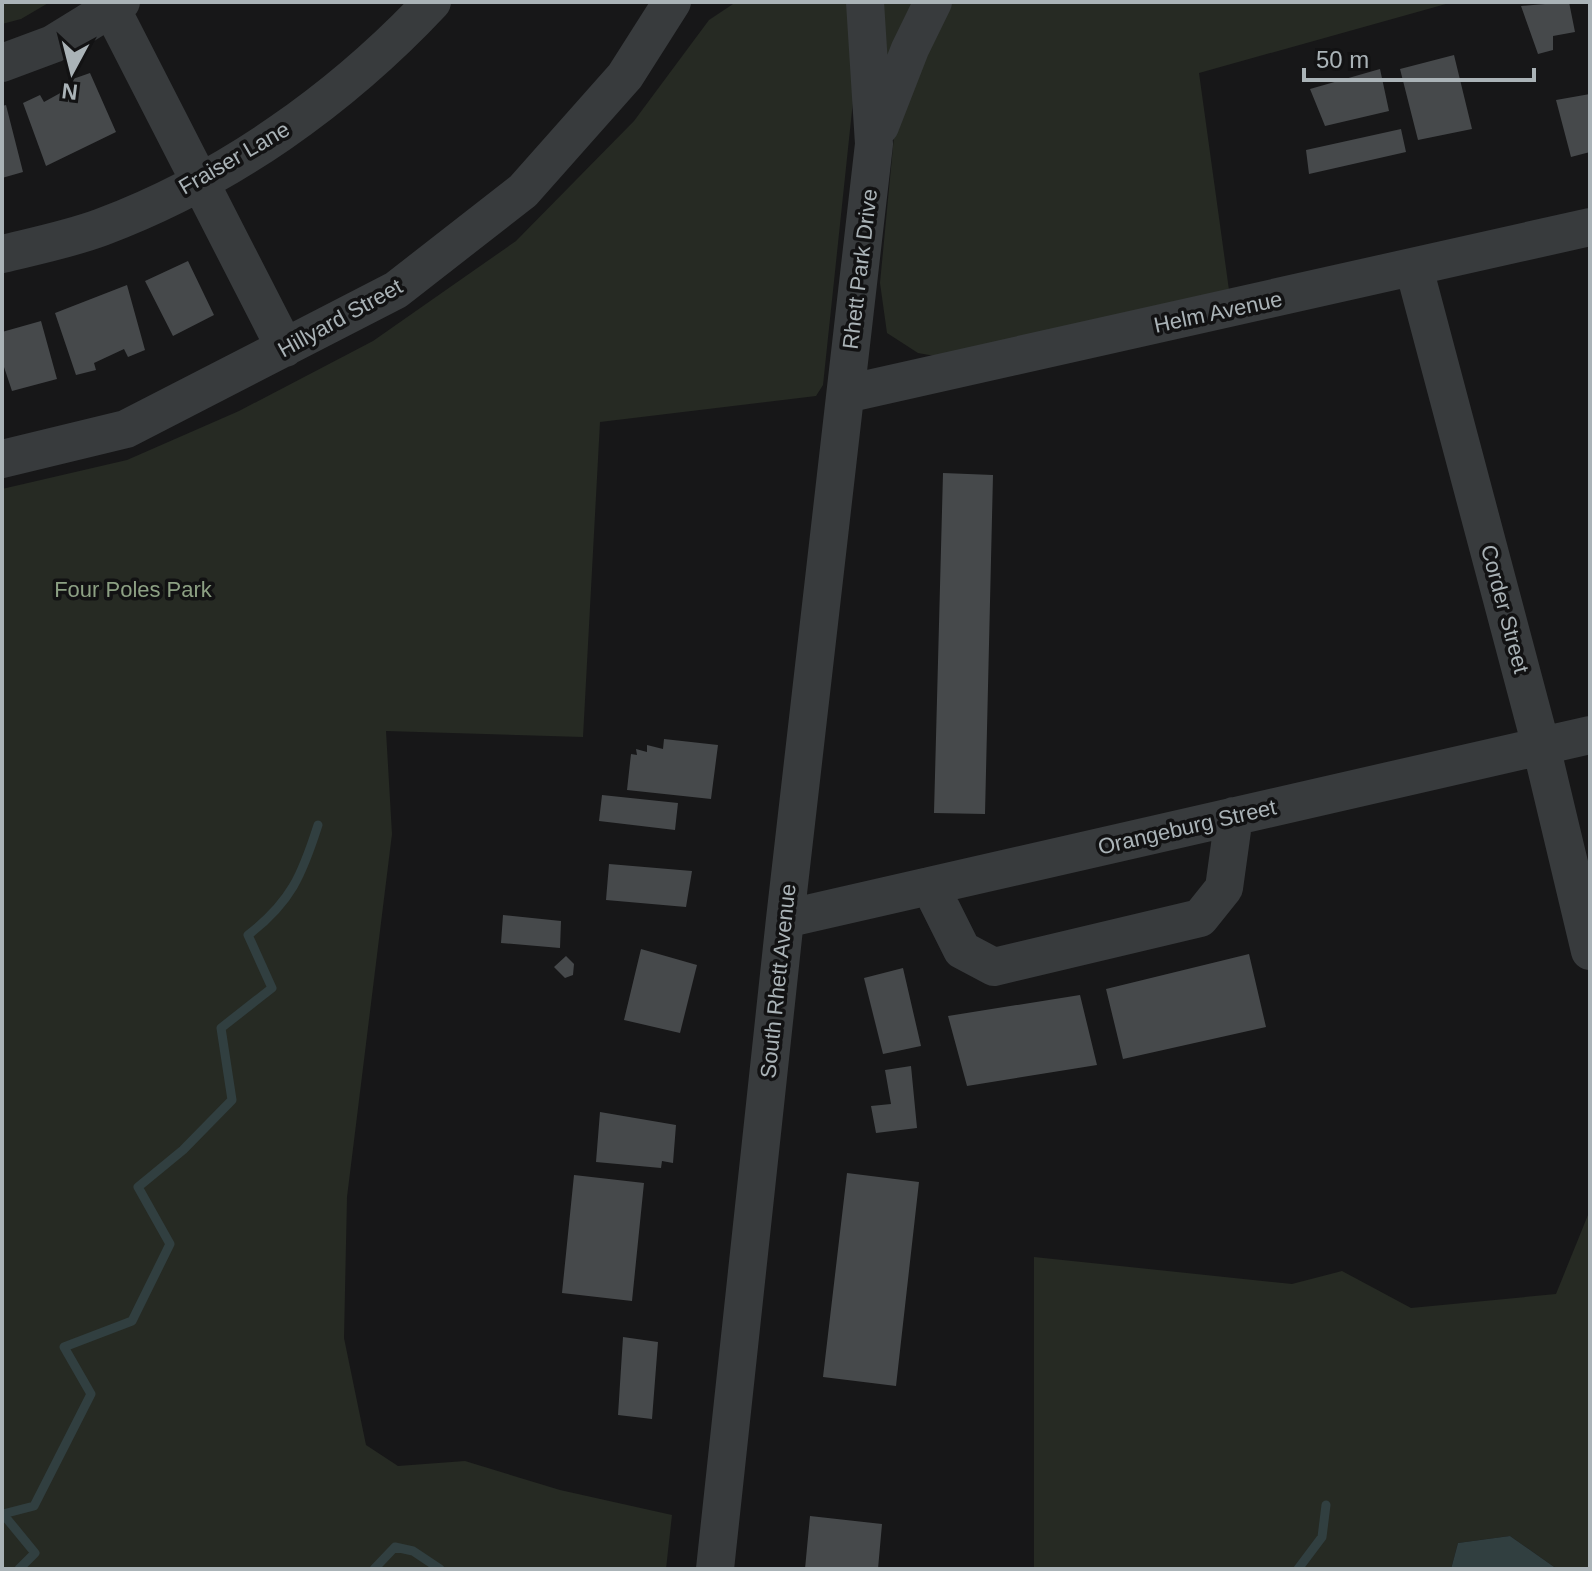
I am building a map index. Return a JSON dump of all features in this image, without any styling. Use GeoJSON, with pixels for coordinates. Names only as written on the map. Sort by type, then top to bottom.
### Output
{"type":"FeatureCollection","features":[{"type":"Feature","properties":{"kind":"street","name":"Fraiser Lane"},"geometry":{"type":"LineString","coordinates":[[2,254],[101,227],[199,180],[289,128],[344,86],[432,2]]}},
{"type":"Feature","properties":{"kind":"street","name":"Hillyard Street"},"geometry":{"type":"LineString","coordinates":[[2,459],[126,429],[396,290],[523,191],[625,76],[672,2]]}},
{"type":"Feature","properties":{"kind":"street","name":"Rhett Park Drive"},"geometry":{"type":"LineString","coordinates":[[846,394],[874,144],[865,2]]}},
{"type":"Feature","properties":{"kind":"street","name":"Rhett Park Drive"},"geometry":{"type":"LineString","coordinates":[[874,144],[891,93],[933,2]]}},
{"type":"Feature","properties":{"kind":"street"},"geometry":{"type":"LineString","coordinates":[[2,63],[53,44],[116,5],[199,180],[285,348]]}},
{"type":"Feature","properties":{"kind":"street","name":"Helm Avenue"},"geometry":{"type":"LineString","coordinates":[[846,394],[1590,227]]}},
{"type":"Feature","properties":{"kind":"street","name":"Corder Street"},"geometry":{"type":"LineString","coordinates":[[1414,268],[1541,746],[1590,951]]}},
{"type":"Feature","properties":{"kind":"street","name":"South Rhett Avenue"},"geometry":{"type":"LineString","coordinates":[[715,1569],[785,919],[846,394]]}},
{"type":"Feature","properties":{"kind":"street","name":"Orangeburg Street"},"geometry":{"type":"LineString","coordinates":[[785,919],[1590,735]]}},
{"type":"Feature","properties":{"kind":"street"},"geometry":{"type":"LineString","coordinates":[[930,886],[962,950],[994,967],[1200,918],[1224,888],[1234,816]]}},
{"type":"Feature","properties":{"kind":"green space"},"geometry":{"type":"Polygon","coordinates":[[[2,2],[50,2],[21,19],[2,24],[2,2]]]}},
{"type":"Feature","properties":{"kind":"green space","name":"Four Poles Park"},"geometry":{"type":"Polygon","coordinates":[[[736,2],[847,2],[856,73],[823,385],[816,396],[600,422],[583,737],[386,731],[392,834],[347,1197],[344,1338],[366,1445],[398,1466],[465,1461],[560,1490],[672,1515],[666,1569],[2,1569],[2,489],[127,460],[239,411],[373,341],[516,241],[634,121],[709,20],[736,2]]]}},
{"type":"Feature","properties":{"kind":"green space"},"geometry":{"type":"Polygon","coordinates":[[[873,2],[919,2],[889,59],[881,59],[873,2]]]}},
{"type":"Feature","properties":{"kind":"green space"},"geometry":{"type":"Polygon","coordinates":[[[949,2],[1453,2],[1199,73],[1229,290],[941,357],[918,353],[887,333],[880,283],[895,126],[949,2]]]}},
{"type":"Feature","properties":{"kind":"green space"},"geometry":{"type":"Polygon","coordinates":[[[1590,1210],[1590,1569],[1557,1569],[1510,1536],[1458,1543],[1451,1569],[1034,1569],[1034,1257],[1292,1284],[1342,1271],[1411,1308],[1556,1294],[1590,1210]]]}},
{"type":"Feature","properties":{"kind":"shaded area"},"geometry":{"type":"Polygon","coordinates":[[[1510,1536],[1557,1569],[1451,1569],[1458,1543],[1510,1536]]]}},
{"type":"Feature","properties":{"kind":"building"},"geometry":{"type":"Polygon","coordinates":[[[1569,2],[1575,32],[1553,36],[1553,50],[1538,54],[1521,6],[1569,2]]]}},
{"type":"Feature","properties":{"kind":"building"},"geometry":{"type":"Polygon","coordinates":[[[1454,55],[1472,129],[1418,140],[1400,69],[1454,55]]]}},
{"type":"Feature","properties":{"kind":"building"},"geometry":{"type":"Polygon","coordinates":[[[1380,69],[1389,111],[1325,126],[1310,89],[1380,69]]]}},
{"type":"Feature","properties":{"kind":"building"},"geometry":{"type":"Polygon","coordinates":[[[90,73],[116,132],[46,166],[23,103],[40,95],[44,102],[73,86],[70,80],[90,73]]]}},
{"type":"Feature","properties":{"kind":"building"},"geometry":{"type":"Polygon","coordinates":[[[1590,94],[1590,152],[1571,157],[1556,100],[1590,94]]]}},
{"type":"Feature","properties":{"kind":"building"},"geometry":{"type":"Polygon","coordinates":[[[6,105],[23,172],[2,178],[2,106],[6,105]]]}},
{"type":"Feature","properties":{"kind":"building"},"geometry":{"type":"Polygon","coordinates":[[[1401,129],[1406,152],[1309,174],[1306,150],[1401,129]]]}},
{"type":"Feature","properties":{"kind":"building"},"geometry":{"type":"Polygon","coordinates":[[[188,261],[214,315],[173,336],[145,281],[188,261]]]}},
{"type":"Feature","properties":{"kind":"building"},"geometry":{"type":"Polygon","coordinates":[[[127,285],[145,350],[128,357],[124,349],[94,363],[96,370],[76,375],[55,313],[127,285]]]}},
{"type":"Feature","properties":{"kind":"building"},"geometry":{"type":"Polygon","coordinates":[[[41,321],[57,379],[12,391],[2,361],[2,332],[41,321]]]}},
{"type":"Feature","properties":{"kind":"building"},"geometry":{"type":"Polygon","coordinates":[[[943,473],[993,475],[985,814],[934,813],[943,473]]]}},
{"type":"Feature","properties":{"kind":"building"},"geometry":{"type":"Polygon","coordinates":[[[664,739],[718,745],[711,799],[627,790],[631,754],[637,755],[636,749],[647,752],[647,745],[663,749],[664,739]]]}},
{"type":"Feature","properties":{"kind":"building"},"geometry":{"type":"Polygon","coordinates":[[[602,795],[678,803],[675,830],[599,821],[602,795]]]}},
{"type":"Feature","properties":{"kind":"building"},"geometry":{"type":"Polygon","coordinates":[[[609,864],[692,871],[686,907],[606,900],[609,864]]]}},
{"type":"Feature","properties":{"kind":"building"},"geometry":{"type":"Polygon","coordinates":[[[503,915],[561,921],[560,948],[501,943],[503,915]]]}},
{"type":"Feature","properties":{"kind":"building"},"geometry":{"type":"Polygon","coordinates":[[[641,949],[697,965],[680,1033],[624,1020],[641,949]]]}},
{"type":"Feature","properties":{"kind":"building"},"geometry":{"type":"Polygon","coordinates":[[[1249,954],[1266,1027],[1123,1059],[1106,989],[1249,954]]]}},
{"type":"Feature","properties":{"kind":"building"},"geometry":{"type":"Polygon","coordinates":[[[566,956],[574,964],[573,975],[565,978],[554,967],[566,956]]]}},
{"type":"Feature","properties":{"kind":"building"},"geometry":{"type":"Polygon","coordinates":[[[903,968],[921,1046],[883,1054],[864,978],[903,968]]]}},
{"type":"Feature","properties":{"kind":"building"},"geometry":{"type":"Polygon","coordinates":[[[1080,995],[1097,1065],[967,1086],[948,1016],[1080,995]]]}},
{"type":"Feature","properties":{"kind":"building"},"geometry":{"type":"Polygon","coordinates":[[[911,1066],[917,1128],[876,1133],[871,1106],[891,1104],[885,1070],[911,1066]]]}},
{"type":"Feature","properties":{"kind":"building"},"geometry":{"type":"Polygon","coordinates":[[[600,1112],[676,1125],[673,1163],[662,1161],[661,1168],[596,1162],[600,1112]]]}},
{"type":"Feature","properties":{"kind":"building"},"geometry":{"type":"Polygon","coordinates":[[[847,1173],[919,1182],[896,1386],[823,1377],[847,1173]]]}},
{"type":"Feature","properties":{"kind":"building"},"geometry":{"type":"Polygon","coordinates":[[[574,1175],[644,1183],[632,1301],[562,1293],[574,1175]]]}},
{"type":"Feature","properties":{"kind":"building"},"geometry":{"type":"Polygon","coordinates":[[[623,1337],[658,1342],[652,1419],[618,1415],[623,1337]]]}},
{"type":"Feature","properties":{"kind":"building"},"geometry":{"type":"Polygon","coordinates":[[[810,1516],[882,1524],[878,1569],[805,1569],[810,1516]]]}},
{"type":"Feature","properties":{"kind":"waterway"},"geometry":{"type":"LineString","coordinates":[[19,1569],[35,1553],[3,1514],[34,1506],[91,1394],[64,1347],[132,1321],[170,1244],[138,1187],[183,1150],[232,1100],[221,1028],[272,988],[248,935],[285,899],[300,873],[318,825]]}},
{"type":"Feature","properties":{"kind":"waterway"},"geometry":{"type":"LineString","coordinates":[[1298,1569],[1322,1537],[1326,1505]]}},
{"type":"Feature","properties":{"kind":"waterway"},"geometry":{"type":"LineString","coordinates":[[374,1569],[395,1547],[413,1551],[440,1569]]}}]}
